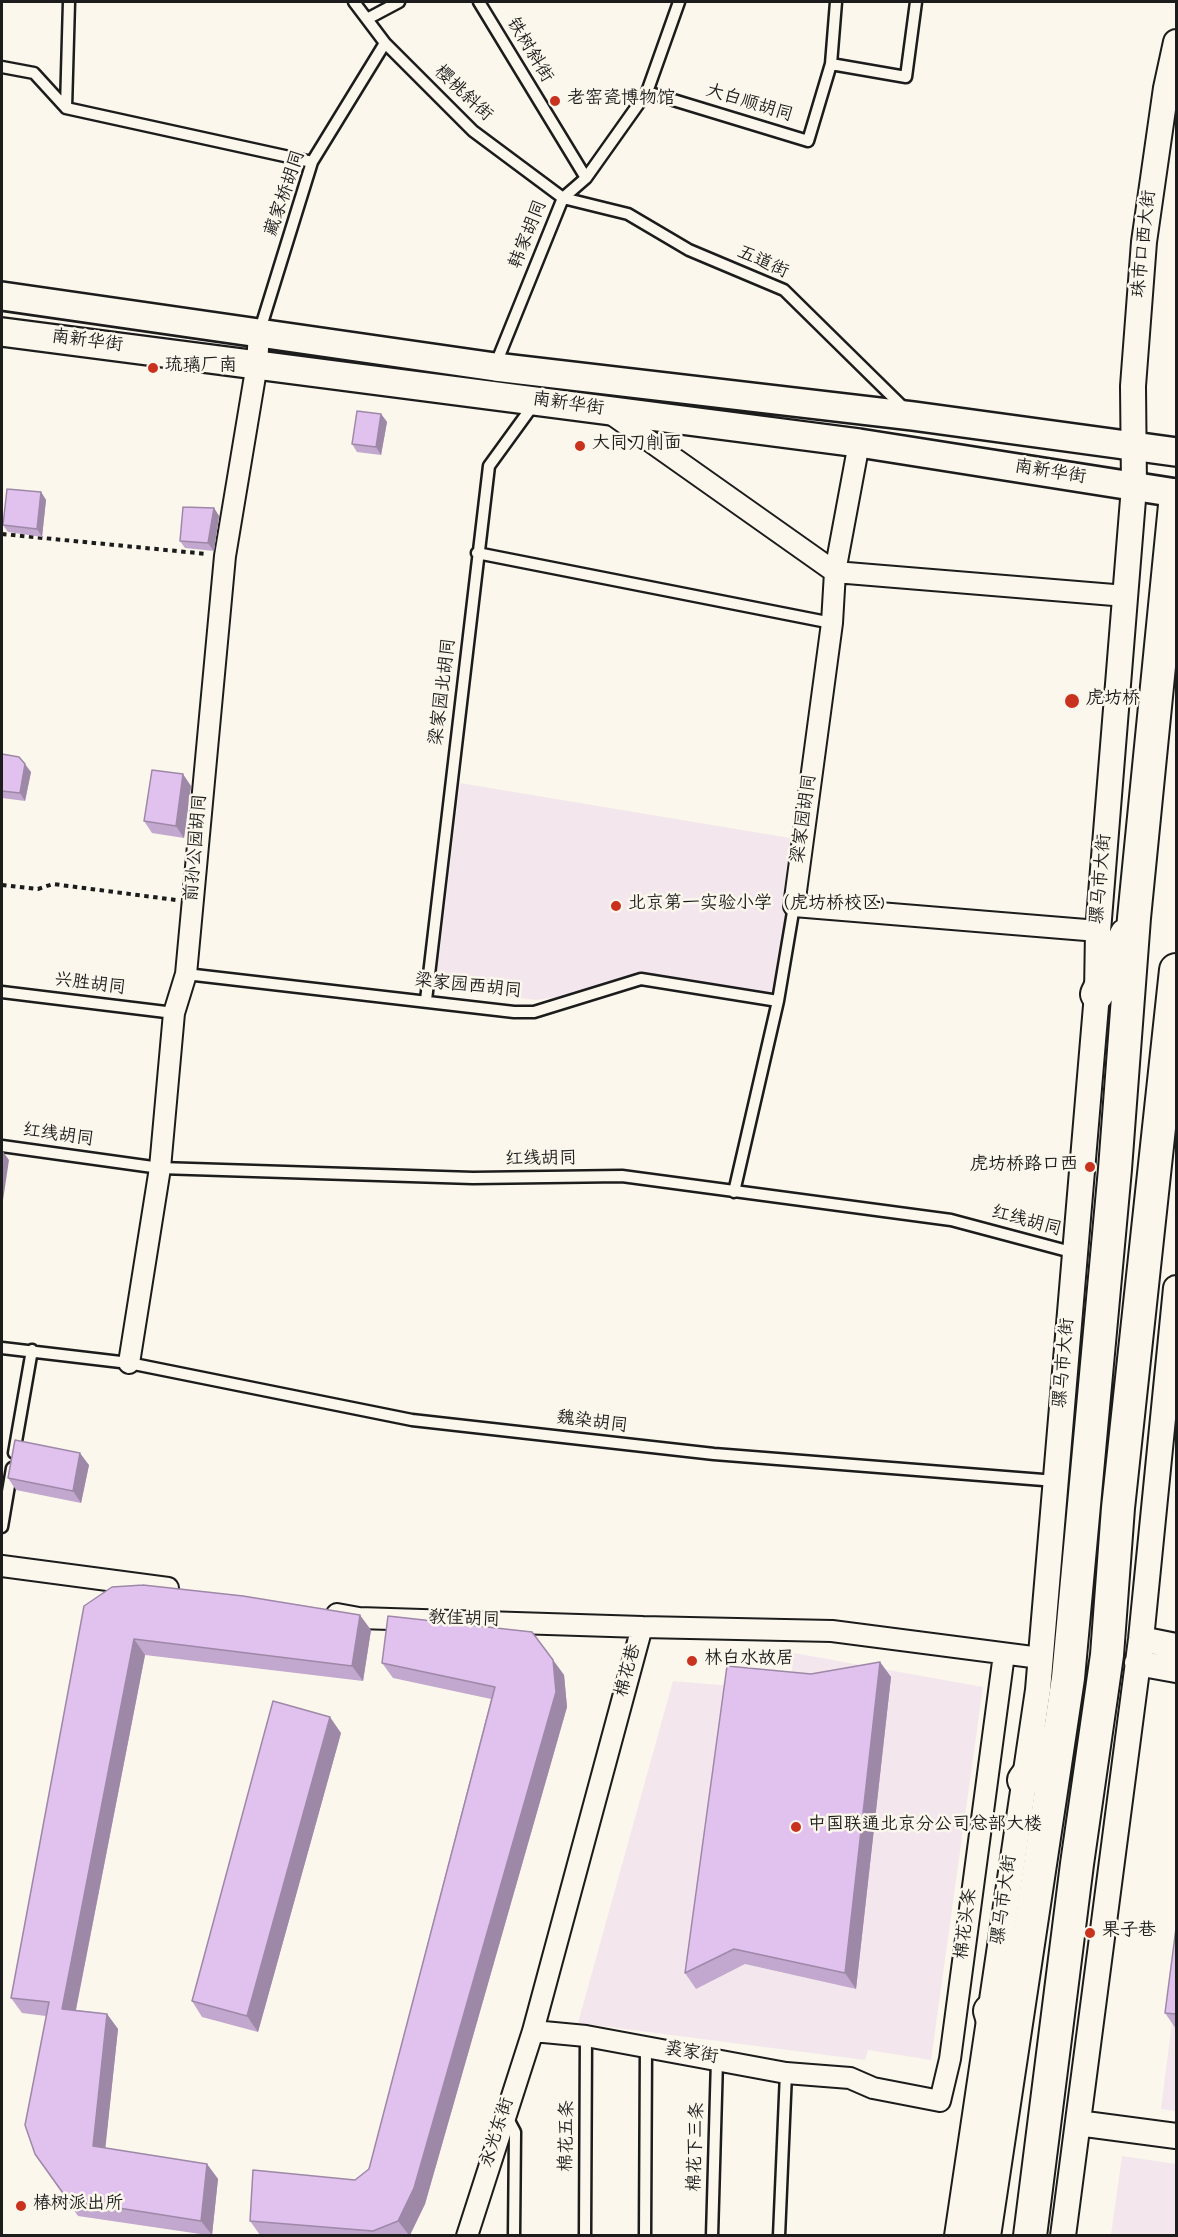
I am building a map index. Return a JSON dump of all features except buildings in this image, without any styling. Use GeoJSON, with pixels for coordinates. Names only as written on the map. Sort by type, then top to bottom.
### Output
{"type":"FeatureCollection","features":[{"type":"Feature","properties":{"kind":"main road","name":"南新华街"},"geometry":{"type":"LineString","coordinates":[[2,296],[495,367],[913,416],[1176,452]]}},
{"type":"Feature","properties":{"kind":"main road","name":"南新华街"},"geometry":{"type":"LineString","coordinates":[[2,332],[859,443],[1176,494]]}},
{"type":"Feature","properties":{"kind":"main road","name":"骡马市大街"},"geometry":{"type":"LineString","coordinates":[[984,2235],[1068,1678],[1134,918],[1176,494]]}},
{"type":"Feature","properties":{"kind":"main road"},"geometry":{"type":"LineString","coordinates":[[1097,994],[1134,918]]}},
{"type":"Feature","properties":{"kind":"main road"},"geometry":{"type":"LineString","coordinates":[[1030,2235],[1071,1906],[1107,1655],[1118,1508],[1176,970]]}},
{"type":"Feature","properties":{"kind":"main road"},"geometry":{"type":"LineString","coordinates":[[1024,1780],[1060,1733]]}},
{"type":"Feature","properties":{"kind":"main road"},"geometry":{"type":"LineString","coordinates":[[990,2011],[1009,2073]]}},
{"type":"Feature","properties":{"kind":"street","name":"珠市口西大街"},"geometry":{"type":"LineString","coordinates":[[1134,487],[1133,386],[1144,242],[1166,88],[1176,42]]}},
{"type":"Feature","properties":{"kind":"street","name":"前孙公园胡同"},"geometry":{"type":"LineString","coordinates":[[129,1363],[160,1168],[174,1013],[186,975],[225,556],[257,364],[259,333]]}},
{"type":"Feature","properties":{"kind":"street"},"geometry":{"type":"LineString","coordinates":[[608,411],[835,572],[1126,596]]}},
{"type":"Feature","properties":{"kind":"street","name":"梁家园胡同"},"geometry":{"type":"LineString","coordinates":[[794,906],[832,623],[835,572],[859,443]]}},
{"type":"Feature","properties":{"kind":"street","name":"骡马市大街"},"geometry":{"type":"LineString","coordinates":[[957,2235],[1040,1658],[1097,994],[1098,931],[1134,487]]}},
{"type":"Feature","properties":{"kind":"street"},"geometry":{"type":"LineString","coordinates":[[794,906],[1098,931]]}},
{"type":"Feature","properties":{"kind":"street"},"geometry":{"type":"LineString","coordinates":[[1063,2235],[1141,1639],[1176,1288]]}},
{"type":"Feature","properties":{"kind":"street"},"geometry":{"type":"LineString","coordinates":[[2,1566],[187,1591]]}},
{"type":"Feature","properties":{"kind":"street","name":"教佳胡同"},"geometry":{"type":"LineString","coordinates":[[314,1610],[359,1618],[642,1627]]}},
{"type":"Feature","properties":{"kind":"street","name":"棉花巷"},"geometry":{"type":"LineString","coordinates":[[533,2031],[642,1627],[832,1631],[1040,1658]]}},
{"type":"Feature","properties":{"kind":"street"},"geometry":{"type":"LineString","coordinates":[[1141,1639],[1176,1646]]}},
{"type":"Feature","properties":{"kind":"street","name":"棉花头条"},"geometry":{"type":"LineString","coordinates":[[850,2078],[873,2088],[939,2101],[951,2059],[1004,1654]]}},
{"type":"Feature","properties":{"kind":"street"},"geometry":{"type":"LineString","coordinates":[[1137,1663],[1176,1670]]}},
{"type":"Feature","properties":{"kind":"street","name":"裘家街"},"geometry":{"type":"LineString","coordinates":[[533,2031],[586,2036],[786,2073],[850,2078]]}},
{"type":"Feature","properties":{"kind":"street","name":"永光东街"},"geometry":{"type":"LineString","coordinates":[[466,2235],[533,2031]]}},
{"type":"Feature","properties":{"kind":"street"},"geometry":{"type":"LineString","coordinates":[[1078,2123],[1176,2136]]}},
{"type":"Feature","properties":{"kind":"lane"},"geometry":{"type":"LineString","coordinates":[[66,108],[69,2]]}},
{"type":"Feature","properties":{"kind":"lane","name":"樱桃斜街"},"geometry":{"type":"LineString","coordinates":[[354,2],[385,43],[473,131],[563,198]]}},
{"type":"Feature","properties":{"kind":"lane"},"geometry":{"type":"LineString","coordinates":[[367,19],[399,2]]}},
{"type":"Feature","properties":{"kind":"lane","name":"铁树斜街"},"geometry":{"type":"LineString","coordinates":[[479,2],[586,178]]}},
{"type":"Feature","properties":{"kind":"lane","name":"韩家胡同"},"geometry":{"type":"LineString","coordinates":[[495,367],[563,198],[586,178],[647,92],[679,2]]}},
{"type":"Feature","properties":{"kind":"lane","name":"大白顺胡同"},"geometry":{"type":"LineString","coordinates":[[647,92],[808,141],[831,64],[836,2]]}},
{"type":"Feature","properties":{"kind":"lane"},"geometry":{"type":"LineString","coordinates":[[831,64],[906,77],[916,2]]}},
{"type":"Feature","properties":{"kind":"lane","name":"藏家桥胡同"},"geometry":{"type":"LineString","coordinates":[[259,333],[312,162],[385,43]]}},
{"type":"Feature","properties":{"kind":"lane"},"geometry":{"type":"LineString","coordinates":[[2,67],[34,73],[66,108],[312,162]]}},
{"type":"Feature","properties":{"kind":"lane","name":"五道街"},"geometry":{"type":"LineString","coordinates":[[563,198],[628,214],[689,250],[784,290],[913,416]]}},
{"type":"Feature","properties":{"kind":"lane","name":"梁家园北胡同"},"geometry":{"type":"LineString","coordinates":[[426,1000],[489,466],[535,401]]}},
{"type":"Feature","properties":{"kind":"lane"},"geometry":{"type":"LineString","coordinates":[[477,553],[832,623]]}},
{"type":"Feature","properties":{"kind":"lane","name":"梁家园胡同"},"geometry":{"type":"LineString","coordinates":[[734,1192],[778,1001],[794,906]]}},
{"type":"Feature","properties":{"kind":"lane","name":"梁家园西胡同"},"geometry":{"type":"LineString","coordinates":[[186,975],[426,1000],[514,1012],[534,1012],[640,979],[778,1001]]}},
{"type":"Feature","properties":{"kind":"lane","name":"兴胜胡同"},"geometry":{"type":"LineString","coordinates":[[2,992],[174,1013]]}},
{"type":"Feature","properties":{"kind":"lane","name":"红线胡同"},"geometry":{"type":"LineString","coordinates":[[2,1146],[160,1168],[473,1178],[622,1176],[951,1220],[1075,1253]]}},
{"type":"Feature","properties":{"kind":"lane","name":"魏染胡同"},"geometry":{"type":"LineString","coordinates":[[2,1348],[129,1363],[412,1420],[714,1454],[1056,1481]]}},
{"type":"Feature","properties":{"kind":"lane"},"geometry":{"type":"LineString","coordinates":[[2,1527],[32,1350]]}},
{"type":"Feature","properties":{"kind":"lane","name":"棉花五条"},"geometry":{"type":"LineString","coordinates":[[585,2235],[586,2036]]}},
{"type":"Feature","properties":{"kind":"lane"},"geometry":{"type":"LineString","coordinates":[[645,2235],[646,2047]]}},
{"type":"Feature","properties":{"kind":"lane","name":"棉花下三条"},"geometry":{"type":"LineString","coordinates":[[711,2235],[717,2060]]}},
{"type":"Feature","properties":{"kind":"lane"},"geometry":{"type":"LineString","coordinates":[[779,2235],[786,2073]]}},
{"type":"Feature","properties":{"kind":"lane"},"geometry":{"type":"LineString","coordinates":[[506,2114],[515,2132],[514,2235]]}},
{"type":"Feature","properties":{"kind":"path"},"geometry":{"type":"LineString","coordinates":[[2,534],[225,556]]}},
{"type":"Feature","properties":{"kind":"path"},"geometry":{"type":"LineString","coordinates":[[2,885],[38,889],[53,884],[193,902]]}},
{"type":"Feature","properties":{"kind":"shaded area","name":"北京第一实验小学（虎坊桥校区)"},"geometry":{"type":"Polygon","coordinates":[[[460,783],[796,839],[775,993],[644,973],[577,994],[536,1000],[435,988],[460,783]]]}},
{"type":"Feature","properties":{"kind":"shaded area","name":"中国联通北京分公司总部大楼"},"geometry":{"type":"Polygon","coordinates":[[[794,1653],[983,1687],[931,2060],[868,2050],[865,2060],[578,2023],[673,1681],[789,1691],[794,1653]]]}},
{"type":"Feature","properties":{"kind":"shaded area"},"geometry":{"type":"Polygon","coordinates":[[[1176,1990],[1176,2111],[1161,2109],[1176,1990]]]}},
{"type":"Feature","properties":{"kind":"shaded area"},"geometry":{"type":"Polygon","coordinates":[[[1122,2156],[1176,2164],[1176,2235],[1111,2235],[1122,2156]]]}},
{"type":"Feature","properties":{"kind":"place","name":"老窑瓷博物馆"},"geometry":{"type":"Point","coordinates":[555,101]}},
{"type":"Feature","properties":{"kind":"place","name":"琉璃厂南"},"geometry":{"type":"Point","coordinates":[153,368]}},
{"type":"Feature","properties":{"kind":"place","name":"大同刀削面"},"geometry":{"type":"Point","coordinates":[580,446]}},
{"type":"Feature","properties":{"kind":"place","name":"虎坊桥"},"geometry":{"type":"Point","coordinates":[1072,701]}},
{"type":"Feature","properties":{"kind":"place","name":"北京第一实验小学（虎坊桥校区)"},"geometry":{"type":"Point","coordinates":[616,906]}},
{"type":"Feature","properties":{"kind":"place","name":"虎坊桥路口西"},"geometry":{"type":"Point","coordinates":[1090,1167]}},
{"type":"Feature","properties":{"kind":"place","name":"林白水故居"},"geometry":{"type":"Point","coordinates":[692,1661]}},
{"type":"Feature","properties":{"kind":"place","name":"中国联通北京分公司总部大楼"},"geometry":{"type":"Point","coordinates":[796,1827]}},
{"type":"Feature","properties":{"kind":"place","name":"果子巷"},"geometry":{"type":"Point","coordinates":[1090,1933]}},
{"type":"Feature","properties":{"kind":"place","name":"椿树派出所"},"geometry":{"type":"Point","coordinates":[21,2206]}}]}
